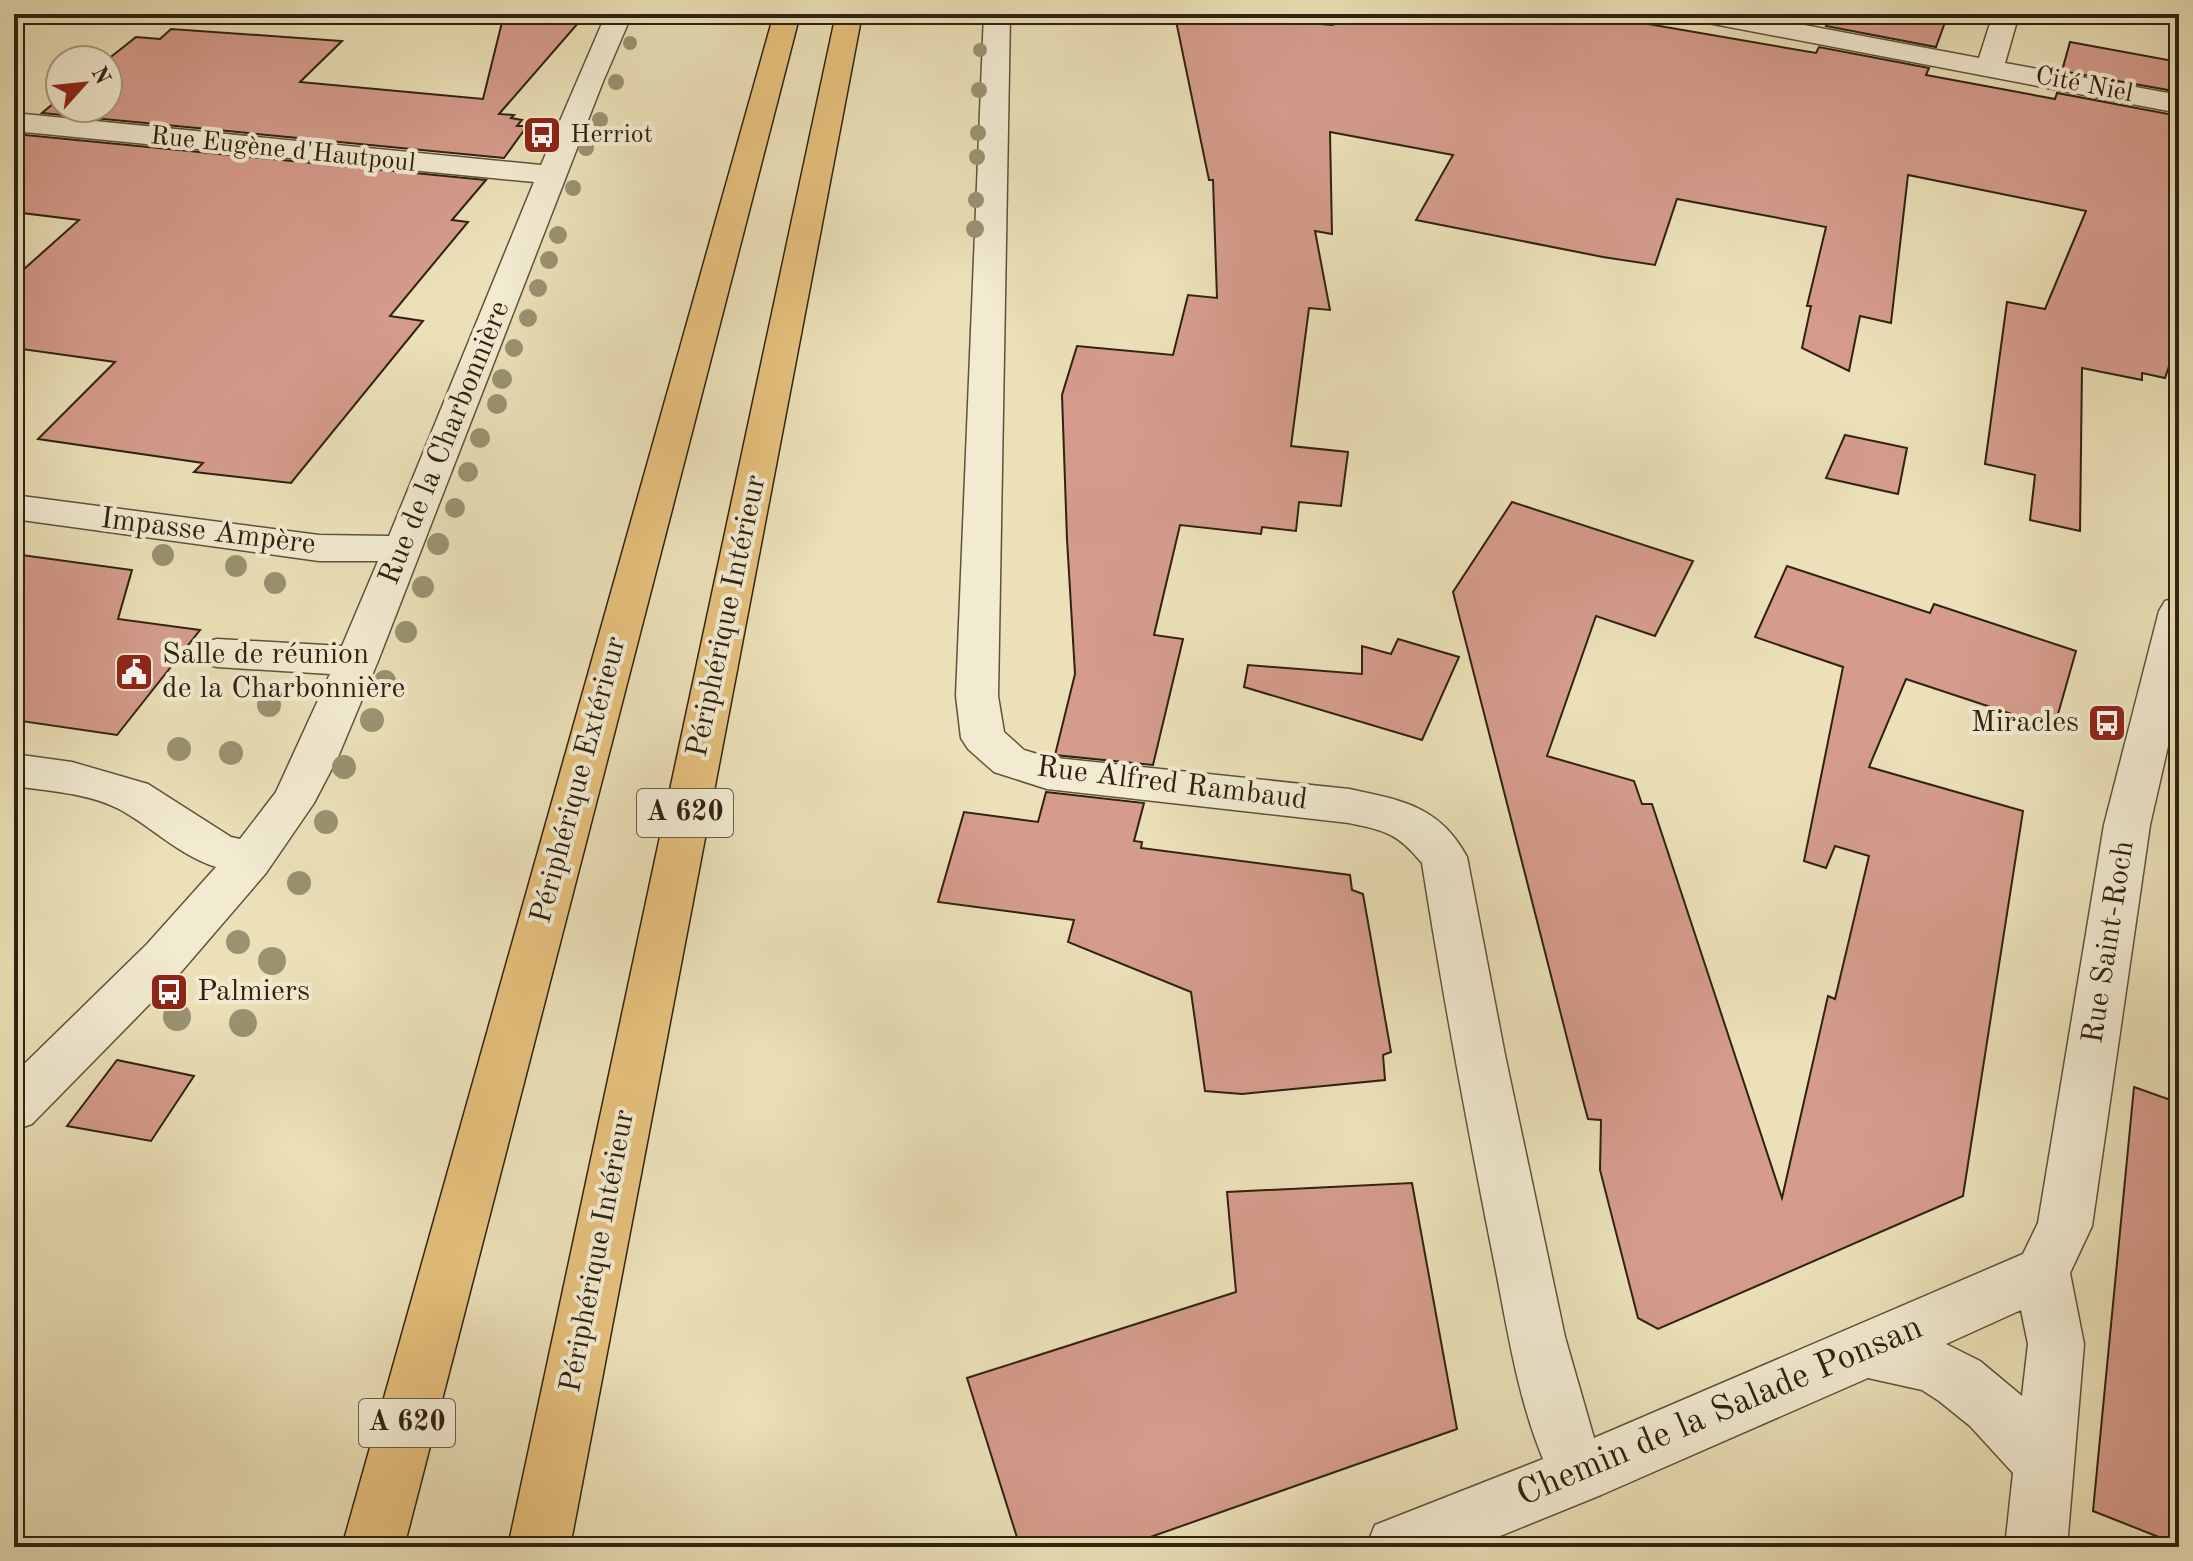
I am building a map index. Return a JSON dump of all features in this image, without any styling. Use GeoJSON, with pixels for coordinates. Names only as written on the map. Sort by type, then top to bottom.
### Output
{"type":"FeatureCollection","features":[{"type":"Feature","properties":{"kind":"highway","name":"Périphérique Extérieur"},"geometry":{"type":"LineString","coordinates":[[373,1547],[787,14]]}},
{"type":"Feature","properties":{"kind":"highway","name":"Périphérique Intérieur"},"geometry":{"type":"LineString","coordinates":[[539,1547],[849,14]]}},
{"type":"Feature","properties":{"kind":"street","name":"Rue de la Charbonnière"},"geometry":{"type":"LineString","coordinates":[[14,1108],[164,958],[250,860],[298,791],[357,661],[588,84],[619,14]]}},
{"type":"Feature","properties":{"kind":"street","name":"Rue Alfred Rambaud"},"geometry":{"type":"LineString","coordinates":[[997,14],[977,696],[983,738],[1009,761],[1047,773],[1349,806],[1386,814],[1418,827],[1444,857],[1509,1204],[1552,1404],[1564,1441],[1580,1474]]}},
{"type":"Feature","properties":{"kind":"street","name":"Cité Niel"},"geometry":{"type":"LineString","coordinates":[[1703,14],[2179,104]]}},
{"type":"Feature","properties":{"kind":"street","name":"Cité Niel"},"geometry":{"type":"LineString","coordinates":[[1990,67],[2006,14]]}},
{"type":"Feature","properties":{"kind":"street","name":"Rue Eugène d'Hautpoul"},"geometry":{"type":"LineString","coordinates":[[14,122],[553,175]]}},
{"type":"Feature","properties":{"kind":"street","name":"Impasse Ampère"},"geometry":{"type":"LineString","coordinates":[[14,507],[319,548],[403,549]]}},
{"type":"Feature","properties":{"kind":"street","name":"Rue Saint-Roch"},"geometry":{"type":"LineString","coordinates":[[2042,1272],[2065,1226],[2127,825],[2179,611]]}},
{"type":"Feature","properties":{"kind":"street"},"geometry":{"type":"LineString","coordinates":[[217,653],[357,661]]}},
{"type":"Feature","properties":{"kind":"street"},"geometry":{"type":"LineString","coordinates":[[14,770],[72,778],[132,796],[216,850],[250,860]]}},
{"type":"Feature","properties":{"kind":"street","name":"Chemin de la Salade Ponsan"},"geometry":{"type":"LineString","coordinates":[[1397,1547],[1580,1474],[2042,1272]]}},
{"type":"Feature","properties":{"kind":"street"},"geometry":{"type":"LineString","coordinates":[[2036,1547],[2056,1344],[2042,1272]]}},
{"type":"Feature","properties":{"kind":"street"},"geometry":{"type":"LineString","coordinates":[[1866,1350],[1931,1365],[1975,1392],[2043,1462]]}},
{"type":"Feature","properties":{"kind":"building"},"geometry":{"type":"Polygon","coordinates":[[[504,14],[586,14],[499,114],[514,115],[511,118],[522,120],[517,126],[527,126],[504,158],[124,121],[124,47],[136,37],[160,39],[171,29],[342,41],[300,82],[483,99],[504,14]]]}},
{"type":"Feature","properties":{"kind":"building"},"geometry":{"type":"Polygon","coordinates":[[[1259,14],[1315,14],[1321,24],[1332,25],[1342,22],[1348,14],[1590,14],[1816,53],[1819,47],[1929,68],[1926,75],[2055,99],[2057,93],[2179,116],[2179,337],[2165,378],[2142,373],[2142,380],[2082,368],[2080,531],[2030,520],[2035,475],[1985,464],[2007,302],[2045,309],[2086,211],[1908,175],[1891,323],[1860,316],[1849,371],[1802,348],[1811,306],[1807,306],[1826,227],[1677,199],[1655,265],[1603,257],[1416,220],[1453,155],[1330,132],[1332,234],[1315,231],[1330,310],[1309,308],[1291,446],[1348,452],[1341,506],[1299,502],[1296,531],[1262,527],[1261,534],[1180,525],[1154,635],[1183,639],[1153,765],[1055,755],[1075,674],[1062,395],[1077,346],[1173,355],[1188,295],[1217,298],[1213,180],[1209,180],[1175,16],[1256,24],[1259,14]]]}},
{"type":"Feature","properties":{"kind":"building"},"geometry":{"type":"Polygon","coordinates":[[[1831,14],[1948,14],[1936,47],[1826,26],[1831,14]]]}},
{"type":"Feature","properties":{"kind":"building"},"geometry":{"type":"Polygon","coordinates":[[[2070,42],[2179,62],[2179,92],[2062,71],[2070,42]]]}},
{"type":"Feature","properties":{"kind":"building"},"geometry":{"type":"Polygon","coordinates":[[[14,135],[486,180],[452,220],[468,222],[390,316],[423,321],[291,483],[194,472],[203,463],[38,439],[115,362],[14,348],[14,278],[79,220],[14,212],[14,135]]]}},
{"type":"Feature","properties":{"kind":"building"},"geometry":{"type":"Polygon","coordinates":[[[1845,435],[1907,448],[1898,494],[1826,478],[1845,435]]]}},
{"type":"Feature","properties":{"kind":"building"},"geometry":{"type":"Polygon","coordinates":[[[1512,502],[1693,561],[1655,636],[1596,616],[1547,756],[1634,781],[1642,804],[1652,804],[1782,1198],[1828,996],[1835,999],[1869,856],[1835,846],[1826,868],[1804,861],[1843,667],[1755,637],[1787,566],[1930,613],[1934,604],[2076,651],[2054,728],[1906,679],[1869,767],[2023,811],[1963,1196],[1658,1329],[1638,1318],[1600,1170],[1601,1120],[1588,1119],[1453,592],[1512,502]]]}},
{"type":"Feature","properties":{"kind":"building"},"geometry":{"type":"Polygon","coordinates":[[[14,554],[132,570],[118,619],[200,630],[117,735],[14,720],[14,554]]]}},
{"type":"Feature","properties":{"kind":"building"},"geometry":{"type":"Polygon","coordinates":[[[1398,639],[1459,657],[1422,740],[1244,687],[1248,665],[1362,674],[1362,646],[1391,654],[1398,639]]]}},
{"type":"Feature","properties":{"kind":"building"},"geometry":{"type":"Polygon","coordinates":[[[1046,792],[1144,803],[1134,841],[1142,842],[1141,848],[1350,875],[1352,890],[1363,894],[1391,1052],[1383,1055],[1385,1080],[1242,1094],[1205,1091],[1191,992],[1068,942],[1074,920],[938,902],[964,812],[1038,822],[1046,792]]]}},
{"type":"Feature","properties":{"kind":"building"},"geometry":{"type":"Polygon","coordinates":[[[117,1060],[194,1076],[151,1141],[67,1126],[117,1060]]]}},
{"type":"Feature","properties":{"kind":"building"},"geometry":{"type":"Polygon","coordinates":[[[2134,1087],[2179,1103],[2179,1545],[2093,1511],[2134,1087]]]}},
{"type":"Feature","properties":{"kind":"building"},"geometry":{"type":"Polygon","coordinates":[[[1412,1183],[1457,1429],[1122,1547],[1020,1547],[967,1378],[1236,1292],[1227,1192],[1412,1183]]]}},
{"type":"Feature","properties":{"kind":"place","name":"Herriot"},"geometry":{"type":"Point","coordinates":[542,135]}},
{"type":"Feature","properties":{"kind":"place","name":"Salle de réunion de la Charbonnière"},"geometry":{"type":"Point","coordinates":[134,672]}},
{"type":"Feature","properties":{"kind":"place","name":"Miracles"},"geometry":{"type":"Point","coordinates":[2107,723]}},
{"type":"Feature","properties":{"kind":"place","name":"Palmiers"},"geometry":{"type":"Point","coordinates":[169,992]}}]}
